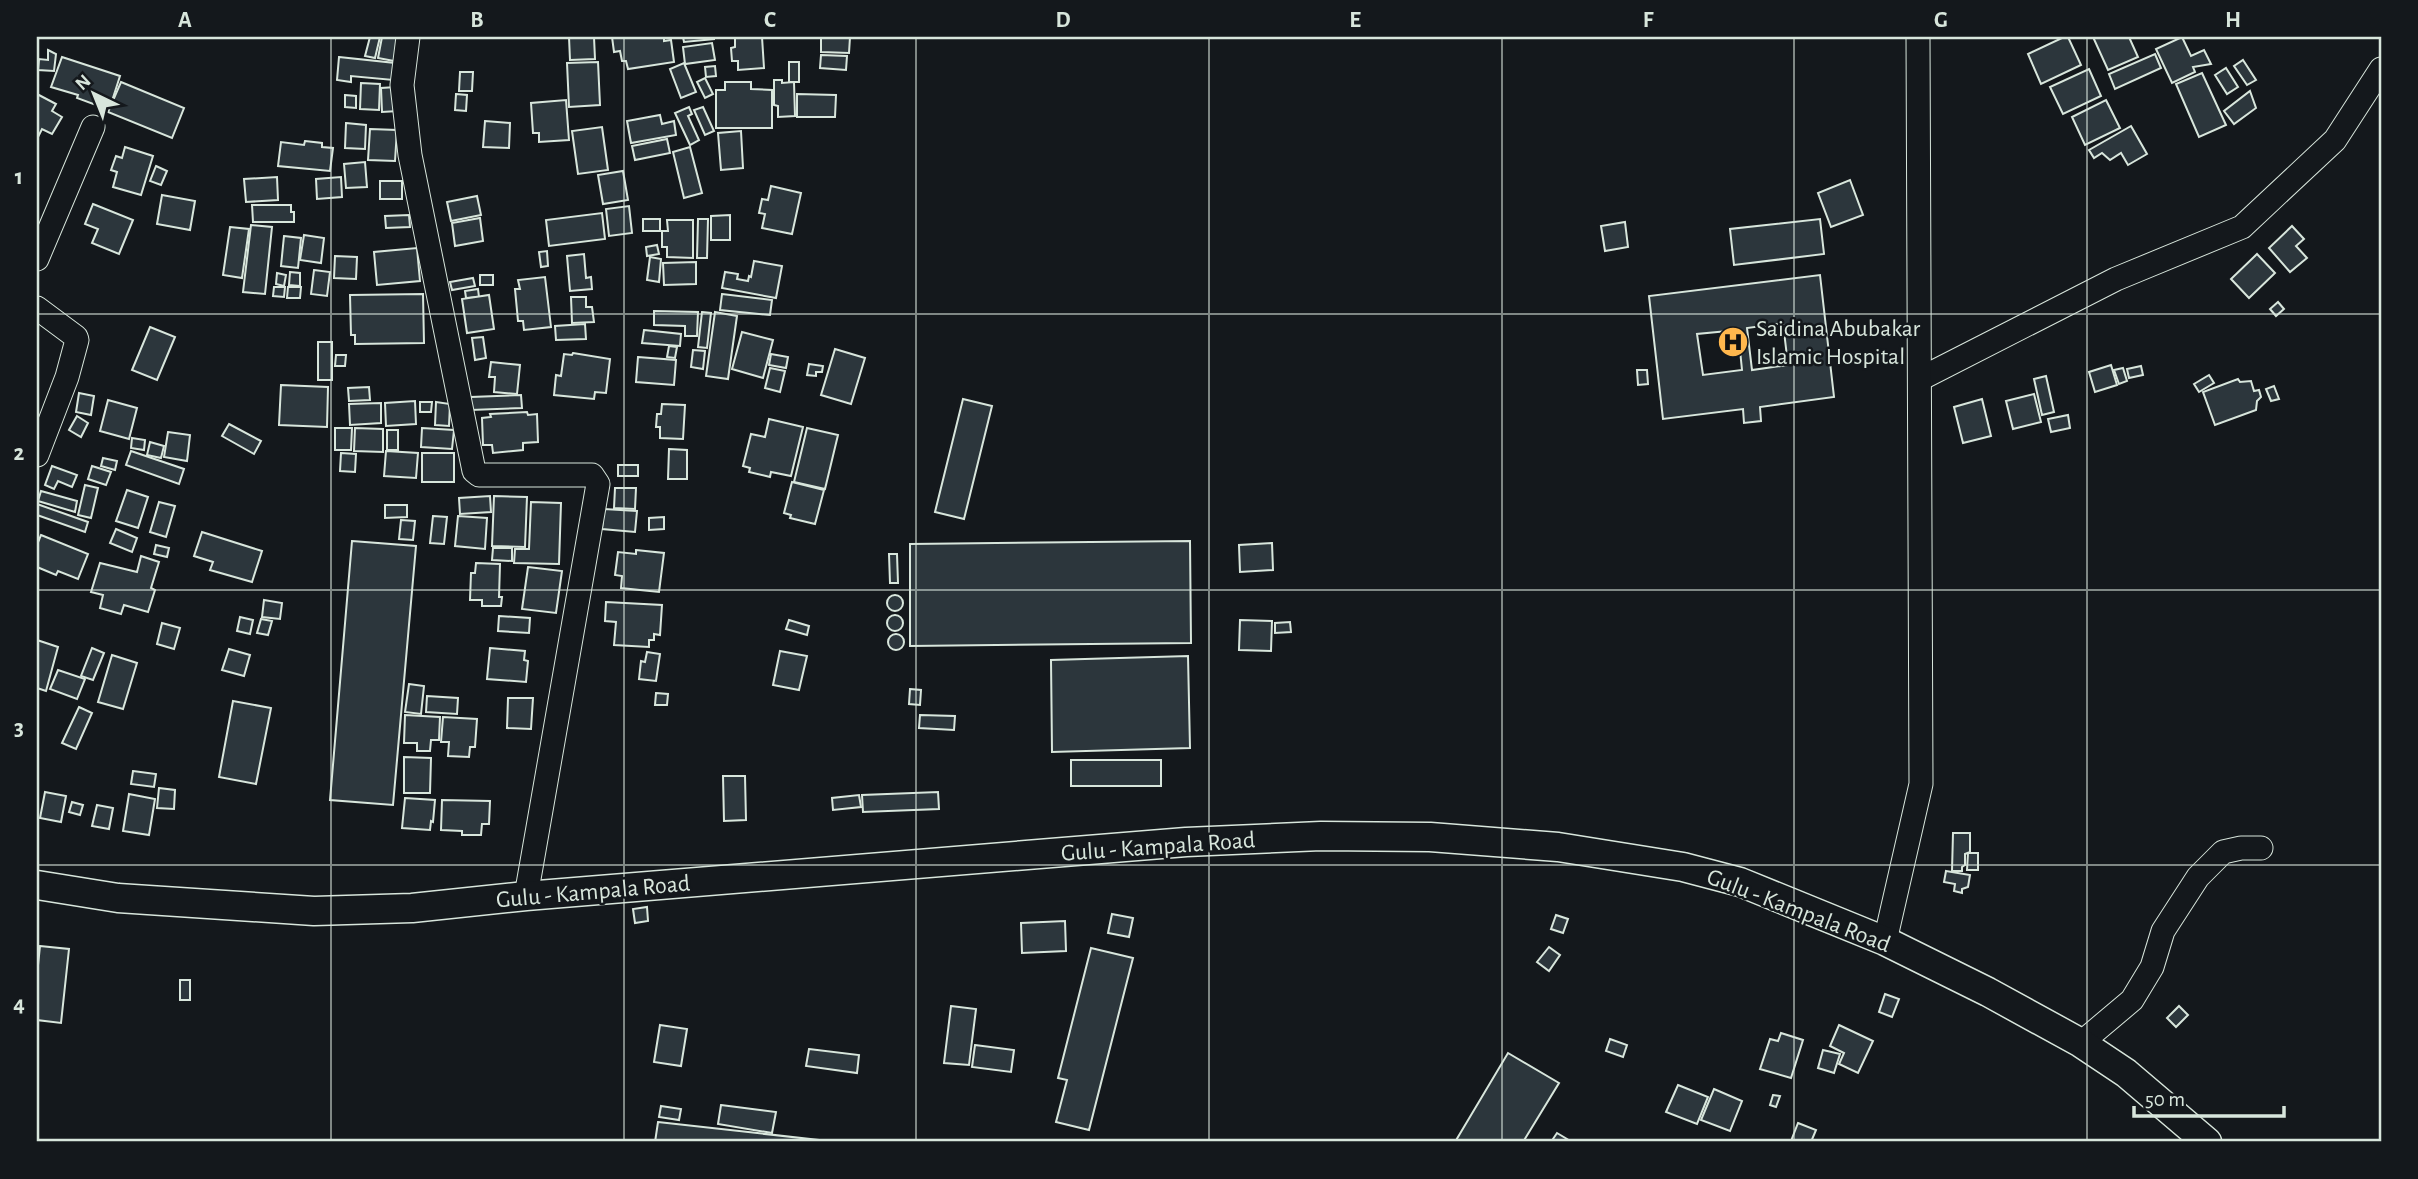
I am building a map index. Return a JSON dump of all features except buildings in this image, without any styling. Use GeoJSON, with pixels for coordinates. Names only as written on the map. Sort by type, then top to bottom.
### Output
{"type":"FeatureCollection","features":[{"type":"Feature","properties":{"kind":"main road","name":"Gulu - Kampala Road"},"geometry":{"type":"LineString","coordinates":[[37,885],[118,898],[314,911],[412,908],[526,896],[1186,842],[1321,836],[1430,837],[1558,847],[1683,867],[1740,882],[1885,940],[2081,1043],[2126,1073],[2207,1142]]}},
{"type":"Feature","properties":{"kind":"street"},"geometry":{"type":"LineString","coordinates":[[408,37],[402,85],[410,155],[474,471],[479,475],[592,475],[598,484],[526,896]]}},
{"type":"Feature","properties":{"kind":"street"},"geometry":{"type":"LineString","coordinates":[[1885,940],[1921,784],[1918,37]]}},
{"type":"Feature","properties":{"kind":"street"},"geometry":{"type":"LineString","coordinates":[[1920,379],[2116,279],[2242,228],[2335,140],[2381,69]]}},
{"type":"Feature","properties":{"kind":"street"},"geometry":{"type":"LineString","coordinates":[[37,259],[42,232],[93,127]]}},
{"type":"Feature","properties":{"kind":"street"},"geometry":{"type":"LineString","coordinates":[[37,308],[76,337],[77,341],[67,377],[37,455]]}},
{"type":"Feature","properties":{"kind":"street"},"geometry":{"type":"LineString","coordinates":[[2081,1043],[2132,1000],[2152,967],[2163,931],[2198,877],[2223,852],[2261,848]]}},
{"type":"Feature","properties":{"kind":"place","name":"Saidina Abubakar Islamic Hospital"},"geometry":{"type":"Point","coordinates":[1733,342]}}]}
